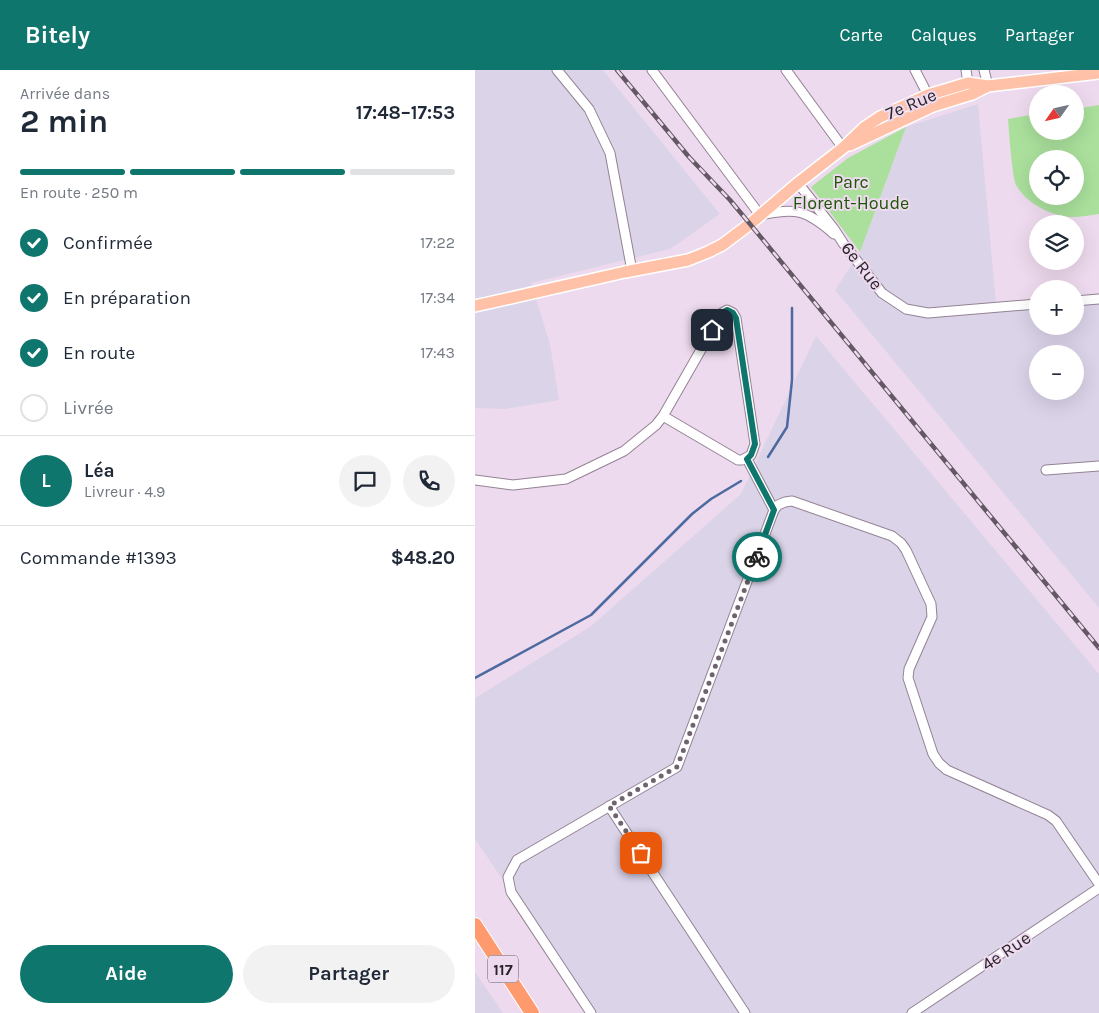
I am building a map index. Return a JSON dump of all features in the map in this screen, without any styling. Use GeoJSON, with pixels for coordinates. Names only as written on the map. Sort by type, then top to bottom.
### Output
{"type":"FeatureCollection","features":[{"type":"Feature","properties":{"kind":"highway","name":"117"},"geometry":{"type":"LineString","coordinates":[[475,925],[532,1013]]}},
{"type":"Feature","properties":{"kind":"main road","name":"7e Rue"},"geometry":{"type":"LineString","coordinates":[[930,101],[968,82],[988,86],[1099,73]]}},
{"type":"Feature","properties":{"kind":"main road","name":"7e Rue"},"geometry":{"type":"LineString","coordinates":[[475,306],[688,260],[708,252],[722,245],[798,182],[843,148],[865,127],[880,117],[930,101],[972,94],[988,86]]}},
{"type":"Feature","properties":{"kind":"street"},"geometry":{"type":"LineString","coordinates":[[557,70],[589,109],[610,153],[632,271]]}},
{"type":"Feature","properties":{"kind":"street"},"geometry":{"type":"LineString","coordinates":[[652,70],[759,215],[785,210],[799,211],[821,223],[843,243]]}},
{"type":"Feature","properties":{"kind":"street"},"geometry":{"type":"LineString","coordinates":[[787,70],[843,148]]}},
{"type":"Feature","properties":{"kind":"street"},"geometry":{"type":"LineString","coordinates":[[915,70],[930,101]]}},
{"type":"Feature","properties":{"kind":"street"},"geometry":{"type":"LineString","coordinates":[[966,70],[968,82]]}},
{"type":"Feature","properties":{"kind":"street"},"geometry":{"type":"LineString","coordinates":[[984,70],[988,86]]}},
{"type":"Feature","properties":{"kind":"street","name":"6e Rue"},"geometry":{"type":"LineString","coordinates":[[798,182],[835,228],[843,243],[882,293],[906,309],[928,312],[1029,305]]}},
{"type":"Feature","properties":{"kind":"street"},"geometry":{"type":"LineString","coordinates":[[1084,300],[1099,299]]}},
{"type":"Feature","properties":{"kind":"street"},"geometry":{"type":"LineString","coordinates":[[475,480],[513,485],[566,478],[624,451],[656,425],[722,313],[727,310],[733,313],[736,318],[755,444],[751,455],[747,459],[738,460],[663,416]]}},
{"type":"Feature","properties":{"kind":"street"},"geometry":{"type":"LineString","coordinates":[[747,459],[774,510]]}},
{"type":"Feature","properties":{"kind":"street"},"geometry":{"type":"LineString","coordinates":[[1046,470],[1099,466]]}},
{"type":"Feature","properties":{"kind":"street"},"geometry":{"type":"LineString","coordinates":[[591,1013],[511,892],[507,877],[517,860],[677,767],[774,510],[778,505],[785,502],[792,501],[891,536],[901,543],[927,595],[932,610],[931,617],[909,669],[908,678],[933,754],[947,770],[1048,815],[1056,821],[1099,884]]}},
{"type":"Feature","properties":{"kind":"street"},"geometry":{"type":"LineString","coordinates":[[609,806],[745,1013]]}},
{"type":"Feature","properties":{"kind":"street","name":"4e Rue"},"geometry":{"type":"LineString","coordinates":[[912,1013],[1099,888]]}},
{"type":"Feature","properties":{"kind":"shaded area"},"geometry":{"type":"Polygon","coordinates":[[[475,70],[603,70],[720,214],[670,249],[531,283],[550,344],[559,400],[505,409],[475,408],[475,70]]]}},
{"type":"Feature","properties":{"kind":"shaded area"},"geometry":{"type":"Polygon","coordinates":[[[978,104],[996,304],[1029,302],[1029,335],[1084,335],[1084,300],[1099,299],[1099,608],[835,290],[860,252],[906,127],[978,104]]]}},
{"type":"Feature","properties":{"kind":"shaded area"},"geometry":{"type":"Polygon","coordinates":[[[816,336],[1099,674],[1099,1013],[593,1013],[475,839],[475,698],[590,627],[741,494],[816,336]]]}},
{"type":"Feature","properties":{"kind":"shaded area"},"geometry":{"type":"Polygon","coordinates":[[[475,972],[503,1013],[475,1013],[475,972]]]}},
{"type":"Feature","properties":{"kind":"green space"},"geometry":{"type":"Polygon","coordinates":[[[1099,105],[1099,214],[1060,215],[1036,205],[1084,205],[1084,150],[1029,150],[1029,200],[1026,198],[1016,185],[1008,119],[1029,115],[1029,140],[1084,140],[1084,108],[1099,105]]]}},
{"type":"Feature","properties":{"kind":"green space","name":"Parc Florent-Houde"},"geometry":{"type":"Polygon","coordinates":[[[906,127],[860,252],[811,187],[848,158],[906,127]]]}},
{"type":"Feature","properties":{"kind":"waterway"},"geometry":{"type":"LineString","coordinates":[[768,457],[787,427],[792,380],[792,308]]}},
{"type":"Feature","properties":{"kind":"waterway"},"geometry":{"type":"LineString","coordinates":[[475,678],[591,615],[692,514],[711,499],[741,481]]}},
{"type":"Feature","properties":{"kind":"railway"},"geometry":{"type":"LineString","coordinates":[[617,70],[689,157],[730,200],[1099,648]]}},
{"type":"Feature","properties":{"kind":"way so far"},"geometry":{"type":"LineString","coordinates":[[641,853],[609,806],[677,767],[757,557]]}},
{"type":"Feature","properties":{"kind":"route"},"geometry":{"type":"LineString","coordinates":[[712,330],[722,313],[727,310],[733,313],[736,318],[755,444],[751,455],[747,459],[774,510],[757,557]]}}]}
